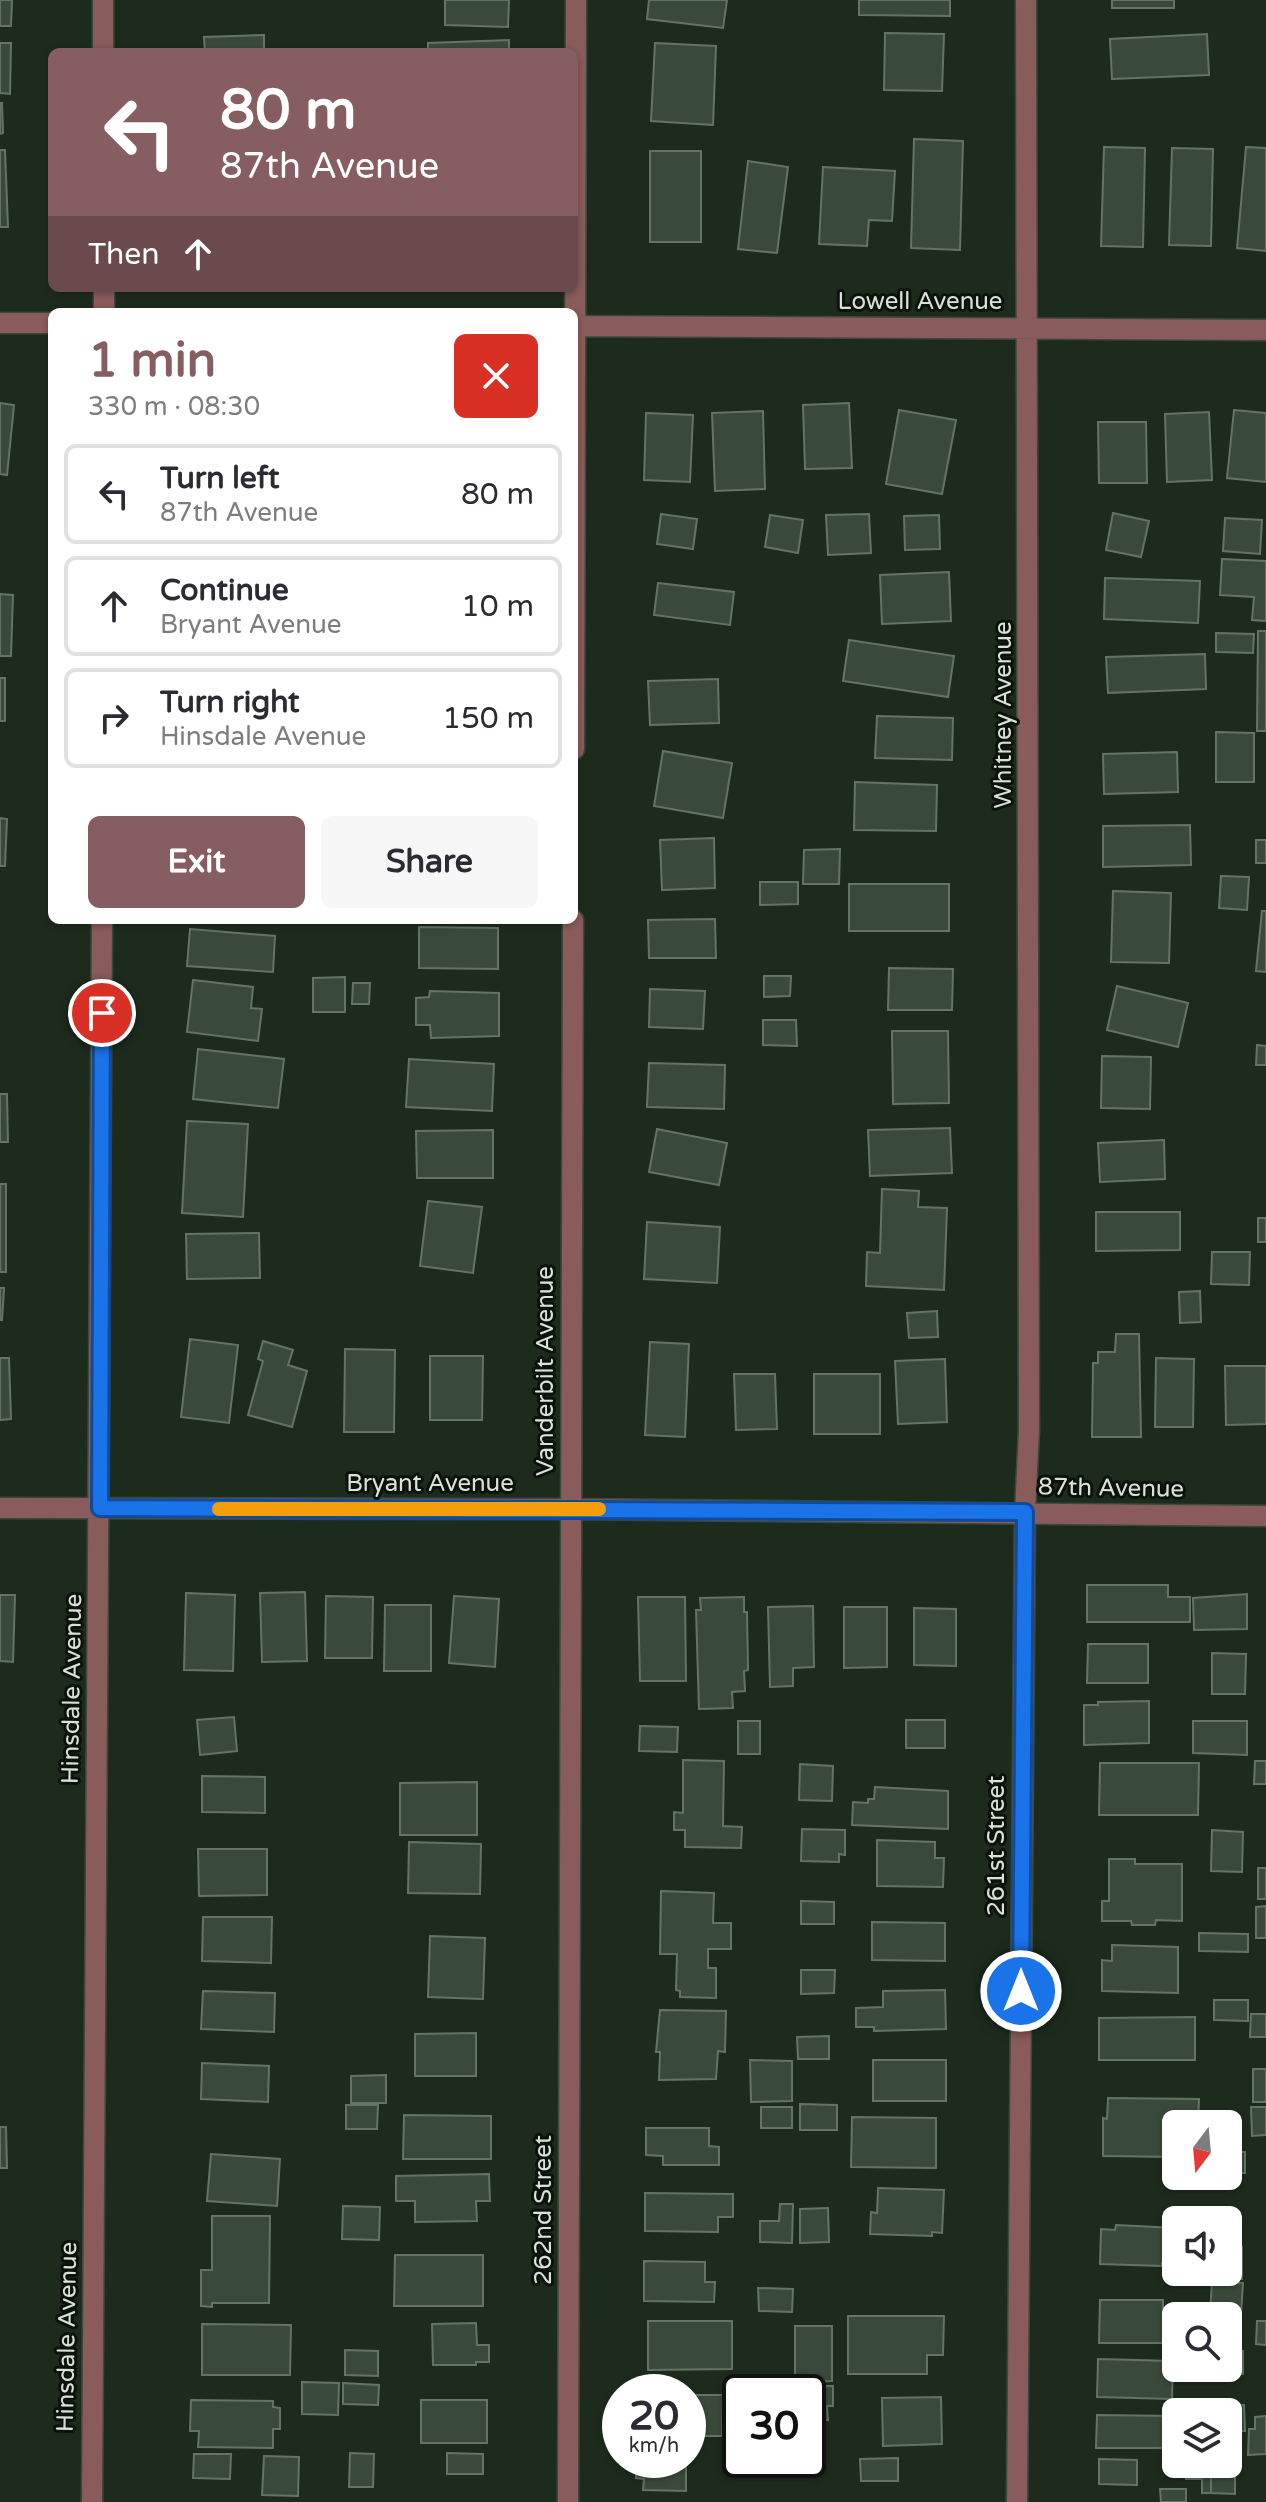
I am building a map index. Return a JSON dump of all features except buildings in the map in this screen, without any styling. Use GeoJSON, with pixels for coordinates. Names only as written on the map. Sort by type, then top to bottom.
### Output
{"type":"FeatureCollection","features":[{"type":"Feature","properties":{"kind":"street"},"geometry":{"type":"LineString","coordinates":[[103,0],[103,48]]}},
{"type":"Feature","properties":{"kind":"street"},"geometry":{"type":"LineString","coordinates":[[576,0],[576,48]]}},
{"type":"Feature","properties":{"kind":"street","name":"Whitney Avenue"},"geometry":{"type":"LineString","coordinates":[[1026,0],[1029,1430]]}},
{"type":"Feature","properties":{"kind":"street"},"geometry":{"type":"LineString","coordinates":[[0,323],[48,323]]}},
{"type":"Feature","properties":{"kind":"street","name":"Lowell Avenue"},"geometry":{"type":"LineString","coordinates":[[578,326],[1266,330]]}},
{"type":"Feature","properties":{"kind":"street","name":"Hinsdale Avenue"},"geometry":{"type":"LineString","coordinates":[[92,2502],[102,924]]}},
{"type":"Feature","properties":{"kind":"street","name":"Vanderbilt Avenue"},"geometry":{"type":"LineString","coordinates":[[570,1918],[573,924]]}},
{"type":"Feature","properties":{"kind":"street","name":"261st Street"},"geometry":{"type":"LineString","coordinates":[[1017,2502],[1025,1512],[1029,1430]]}},
{"type":"Feature","properties":{"kind":"street","name":"Bryant Avenue"},"geometry":{"type":"LineString","coordinates":[[0,1508],[955,1512]]}},
{"type":"Feature","properties":{"kind":"street","name":"87th Avenue"},"geometry":{"type":"LineString","coordinates":[[955,1512],[1266,1516]]}},
{"type":"Feature","properties":{"kind":"street","name":"262nd Street"},"geometry":{"type":"LineString","coordinates":[[568,2502],[570,1918]]}},
{"type":"Feature","properties":{"kind":"slow traffic"},"geometry":{"type":"LineString","coordinates":[[219,1509],[599,1509]]}},
{"type":"Feature","properties":{"kind":"route"},"geometry":{"type":"LineString","coordinates":[[102,1013],[100,1508],[1025,1512],[1021,1991]]}}]}
